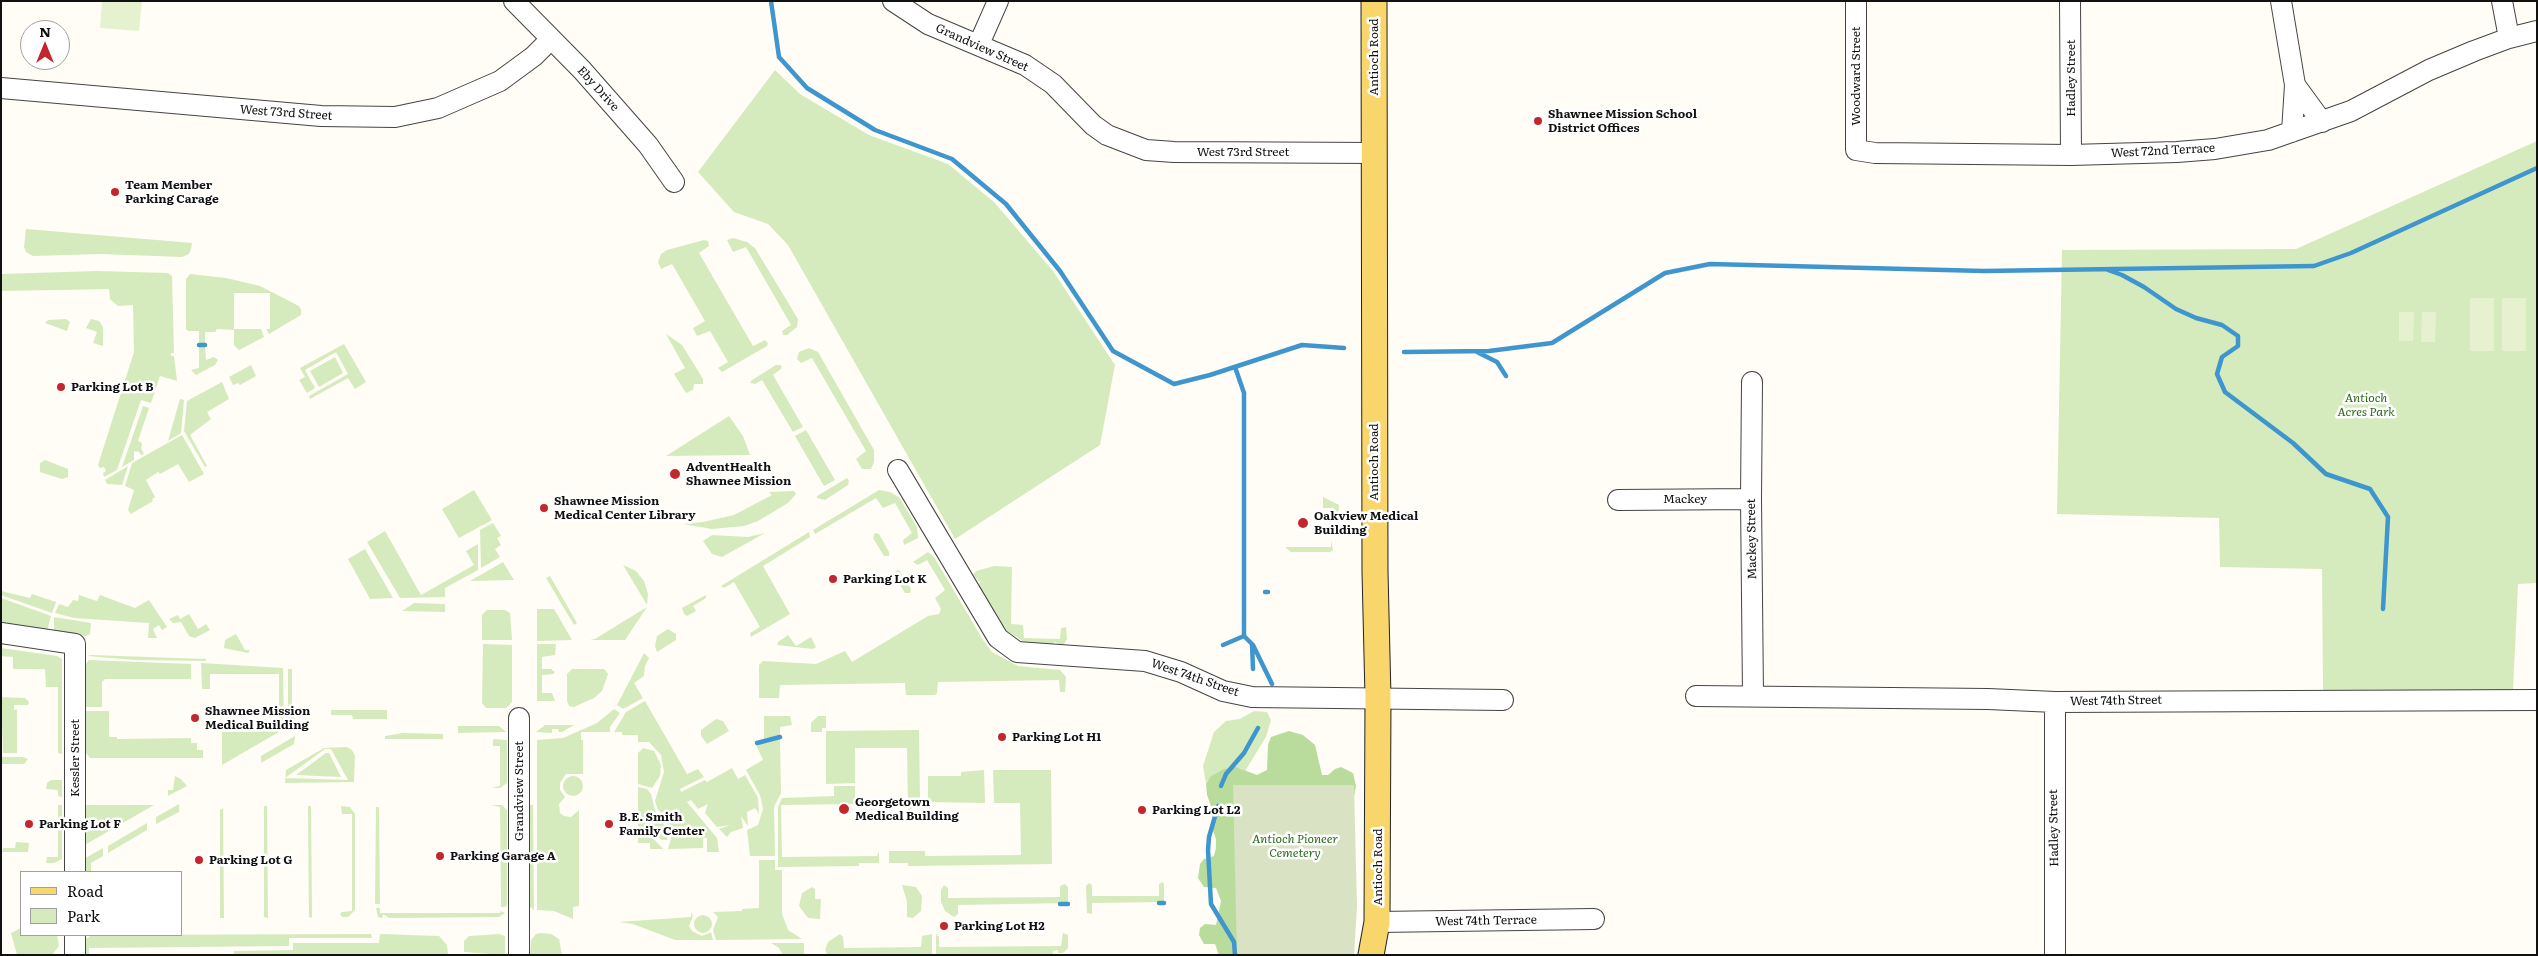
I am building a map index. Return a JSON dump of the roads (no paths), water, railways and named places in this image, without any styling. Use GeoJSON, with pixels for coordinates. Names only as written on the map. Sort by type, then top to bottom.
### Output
{"type":"FeatureCollection","features":[{"type":"Feature","properties":{"kind":"main road","name":"Antioch Road"},"geometry":{"type":"LineString","coordinates":[[1371,955],[1377,922],[1378,697],[1375,562],[1374,1]]}},
{"type":"Feature","properties":{"kind":"main road","name":"Antioch Road"},"geometry":{"type":"LineString","coordinates":[[1377,922],[1387,955]]}},
{"type":"Feature","properties":{"kind":"street","name":"Eby Drive"},"geometry":{"type":"LineString","coordinates":[[514,1],[550,40],[582,70],[648,145],[674,182]]}},
{"type":"Feature","properties":{"kind":"street","name":"Grandview Street"},"geometry":{"type":"LineString","coordinates":[[893,1],[928,24],[1025,65],[1053,84],[1093,125],[1113,137]]}},
{"type":"Feature","properties":{"kind":"street"},"geometry":{"type":"LineString","coordinates":[[979,44],[998,1]]}},
{"type":"Feature","properties":{"kind":"street","name":"Woodward Street"},"geometry":{"type":"LineString","coordinates":[[1856,1],[1856,150]]}},
{"type":"Feature","properties":{"kind":"street","name":"Hadley Street"},"geometry":{"type":"LineString","coordinates":[[2070,1],[2071,155]]}},
{"type":"Feature","properties":{"kind":"street"},"geometry":{"type":"LineString","coordinates":[[2281,1],[2295,85],[2292,132]]}},
{"type":"Feature","properties":{"kind":"street"},"geometry":{"type":"LineString","coordinates":[[2502,1],[2509,38]]}},
{"type":"Feature","properties":{"kind":"street","name":"West 72nd Terrace"},"geometry":{"type":"LineString","coordinates":[[1856,150],[1874,153],[2071,155],[2215,149],[2268,140],[2351,111],[2429,70],[2509,38],[2537,32]]}},
{"type":"Feature","properties":{"kind":"street","name":"West 73rd Street"},"geometry":{"type":"LineString","coordinates":[[1,88],[321,116],[395,117],[438,108],[500,81],[534,56],[550,40]]}},
{"type":"Feature","properties":{"kind":"street"},"geometry":{"type":"LineString","coordinates":[[2295,85],[2322,122]]}},
{"type":"Feature","properties":{"kind":"street","name":"West 73rd Street"},"geometry":{"type":"LineString","coordinates":[[1113,137],[1146,150],[1174,152],[1374,153]]}},
{"type":"Feature","properties":{"kind":"street","name":"Mackey Street"},"geometry":{"type":"LineString","coordinates":[[1752,382],[1753,696]]}},
{"type":"Feature","properties":{"kind":"street","name":"West 74th Street"},"geometry":{"type":"LineString","coordinates":[[898,470],[998,638],[1018,652],[1145,661],[1181,672],[1223,691],[1252,697],[1378,697],[1503,700]]}},
{"type":"Feature","properties":{"kind":"street","name":"Mackey"},"geometry":{"type":"LineString","coordinates":[[1618,500],[1751,499]]}},
{"type":"Feature","properties":{"kind":"street","name":"Kessler Street"},"geometry":{"type":"LineString","coordinates":[[1,633],[75,644],[75,871]]}},
{"type":"Feature","properties":{"kind":"street","name":"West 74th Street"},"geometry":{"type":"LineString","coordinates":[[1696,696],[1988,698],[2055,702],[2537,700]]}},
{"type":"Feature","properties":{"kind":"street","name":"Hadley Street"},"geometry":{"type":"LineString","coordinates":[[2055,702],[2055,955]]}},
{"type":"Feature","properties":{"kind":"street","name":"Grandview Street"},"geometry":{"type":"LineString","coordinates":[[519,718],[519,955]]}},
{"type":"Feature","properties":{"kind":"street","name":"West 74th Terrace"},"geometry":{"type":"LineString","coordinates":[[1377,922],[1594,919]]}},
{"type":"Feature","properties":{"kind":"street"},"geometry":{"type":"LineString","coordinates":[[75,936],[75,955]]}},
{"type":"Feature","properties":{"kind":"waterway"},"geometry":{"type":"LineString","coordinates":[[771,1],[779,57],[807,88],[875,130],[952,159],[1006,204],[1060,271],[1113,351],[1174,384],[1210,375],[1302,345],[1344,348]]}},
{"type":"Feature","properties":{"kind":"waterway"},"geometry":{"type":"LineString","coordinates":[[1404,352],[1489,351],[1552,343],[1665,273],[1710,264],[1984,271],[2314,266],[2351,253],[2537,168]]}},
{"type":"Feature","properties":{"kind":"waterway"},"geometry":{"type":"LineString","coordinates":[[2108,270],[2144,287],[2176,309],[2196,318],[2222,325],[2238,336],[2238,346],[2222,357],[2217,374],[2225,392],[2293,443],[2326,474],[2370,489],[2388,517],[2383,609]]}},
{"type":"Feature","properties":{"kind":"waterway"},"geometry":{"type":"LineString","coordinates":[[199,345],[205,345]]}},
{"type":"Feature","properties":{"kind":"waterway"},"geometry":{"type":"LineString","coordinates":[[1477,352],[1497,362],[1506,376]]}},
{"type":"Feature","properties":{"kind":"waterway"},"geometry":{"type":"LineString","coordinates":[[1235,367],[1244,393],[1244,636],[1252,644],[1253,669]]}},
{"type":"Feature","properties":{"kind":"waterway"},"geometry":{"type":"LineString","coordinates":[[1223,645],[1244,636]]}},
{"type":"Feature","properties":{"kind":"waterway"},"geometry":{"type":"LineString","coordinates":[[1253,645],[1272,684]]}},
{"type":"Feature","properties":{"kind":"waterway"},"geometry":{"type":"LineString","coordinates":[[1221,786],[1226,774],[1244,753],[1258,728]]}},
{"type":"Feature","properties":{"kind":"waterway"},"geometry":{"type":"LineString","coordinates":[[757,743],[780,737]]}},
{"type":"Feature","properties":{"kind":"waterway"},"geometry":{"type":"LineString","coordinates":[[1218,806],[1209,837],[1208,850],[1211,904],[1234,942],[1235,955]]}},
{"type":"Feature","properties":{"kind":"waterway"},"geometry":{"type":"LineString","coordinates":[[1159,903],[1164,903]]}},
{"type":"Feature","properties":{"kind":"waterway"},"geometry":{"type":"LineString","coordinates":[[1060,904],[1068,904]]}},
{"type":"Feature","properties":{"kind":"place","name":"Shawnee Mission School District Offices"},"geometry":{"type":"Point","coordinates":[1538,121]}},
{"type":"Feature","properties":{"kind":"place","name":"Team Member Parking Carage"},"geometry":{"type":"Point","coordinates":[115,192]}},
{"type":"Feature","properties":{"kind":"place","name":"Parking Lot B"},"geometry":{"type":"Point","coordinates":[61,387]}},
{"type":"Feature","properties":{"kind":"place","name":"AdventHealth Shawnee Mission"},"geometry":{"type":"Point","coordinates":[675,474]}},
{"type":"Feature","properties":{"kind":"place","name":"Shawnee Mission Medical Center Library"},"geometry":{"type":"Point","coordinates":[544,508]}},
{"type":"Feature","properties":{"kind":"place","name":"Oakview Medical Building"},"geometry":{"type":"Point","coordinates":[1303,523]}},
{"type":"Feature","properties":{"kind":"place","name":"Parking Lot K"},"geometry":{"type":"Point","coordinates":[833,579]}},
{"type":"Feature","properties":{"kind":"place","name":"Shawnee Mission Medical Building"},"geometry":{"type":"Point","coordinates":[195,718]}},
{"type":"Feature","properties":{"kind":"place","name":"Parking Lot H1"},"geometry":{"type":"Point","coordinates":[1002,737]}},
{"type":"Feature","properties":{"kind":"place","name":"Georgetown Medical Building"},"geometry":{"type":"Point","coordinates":[844,809]}},
{"type":"Feature","properties":{"kind":"place","name":"Parking Lot L2"},"geometry":{"type":"Point","coordinates":[1142,810]}},
{"type":"Feature","properties":{"kind":"place","name":"Parking Lot F"},"geometry":{"type":"Point","coordinates":[29,824]}},
{"type":"Feature","properties":{"kind":"place","name":"B.E. Smith Family Center"},"geometry":{"type":"Point","coordinates":[609,824]}},
{"type":"Feature","properties":{"kind":"place","name":"Parking Garage A"},"geometry":{"type":"Point","coordinates":[440,856]}},
{"type":"Feature","properties":{"kind":"place","name":"Parking Lot G"},"geometry":{"type":"Point","coordinates":[199,860]}},
{"type":"Feature","properties":{"kind":"place","name":"Parking Lot H2"},"geometry":{"type":"Point","coordinates":[944,926]}},
{"type":"Feature","properties":{"kind":"park label","name":"Antioch Acres Park"},"geometry":{"type":"Point","coordinates":[2366,405]}},
{"type":"Feature","properties":{"kind":"park label","name":"Antioch Pioneer Cemetery"},"geometry":{"type":"Point","coordinates":[1295,846]}}]}
